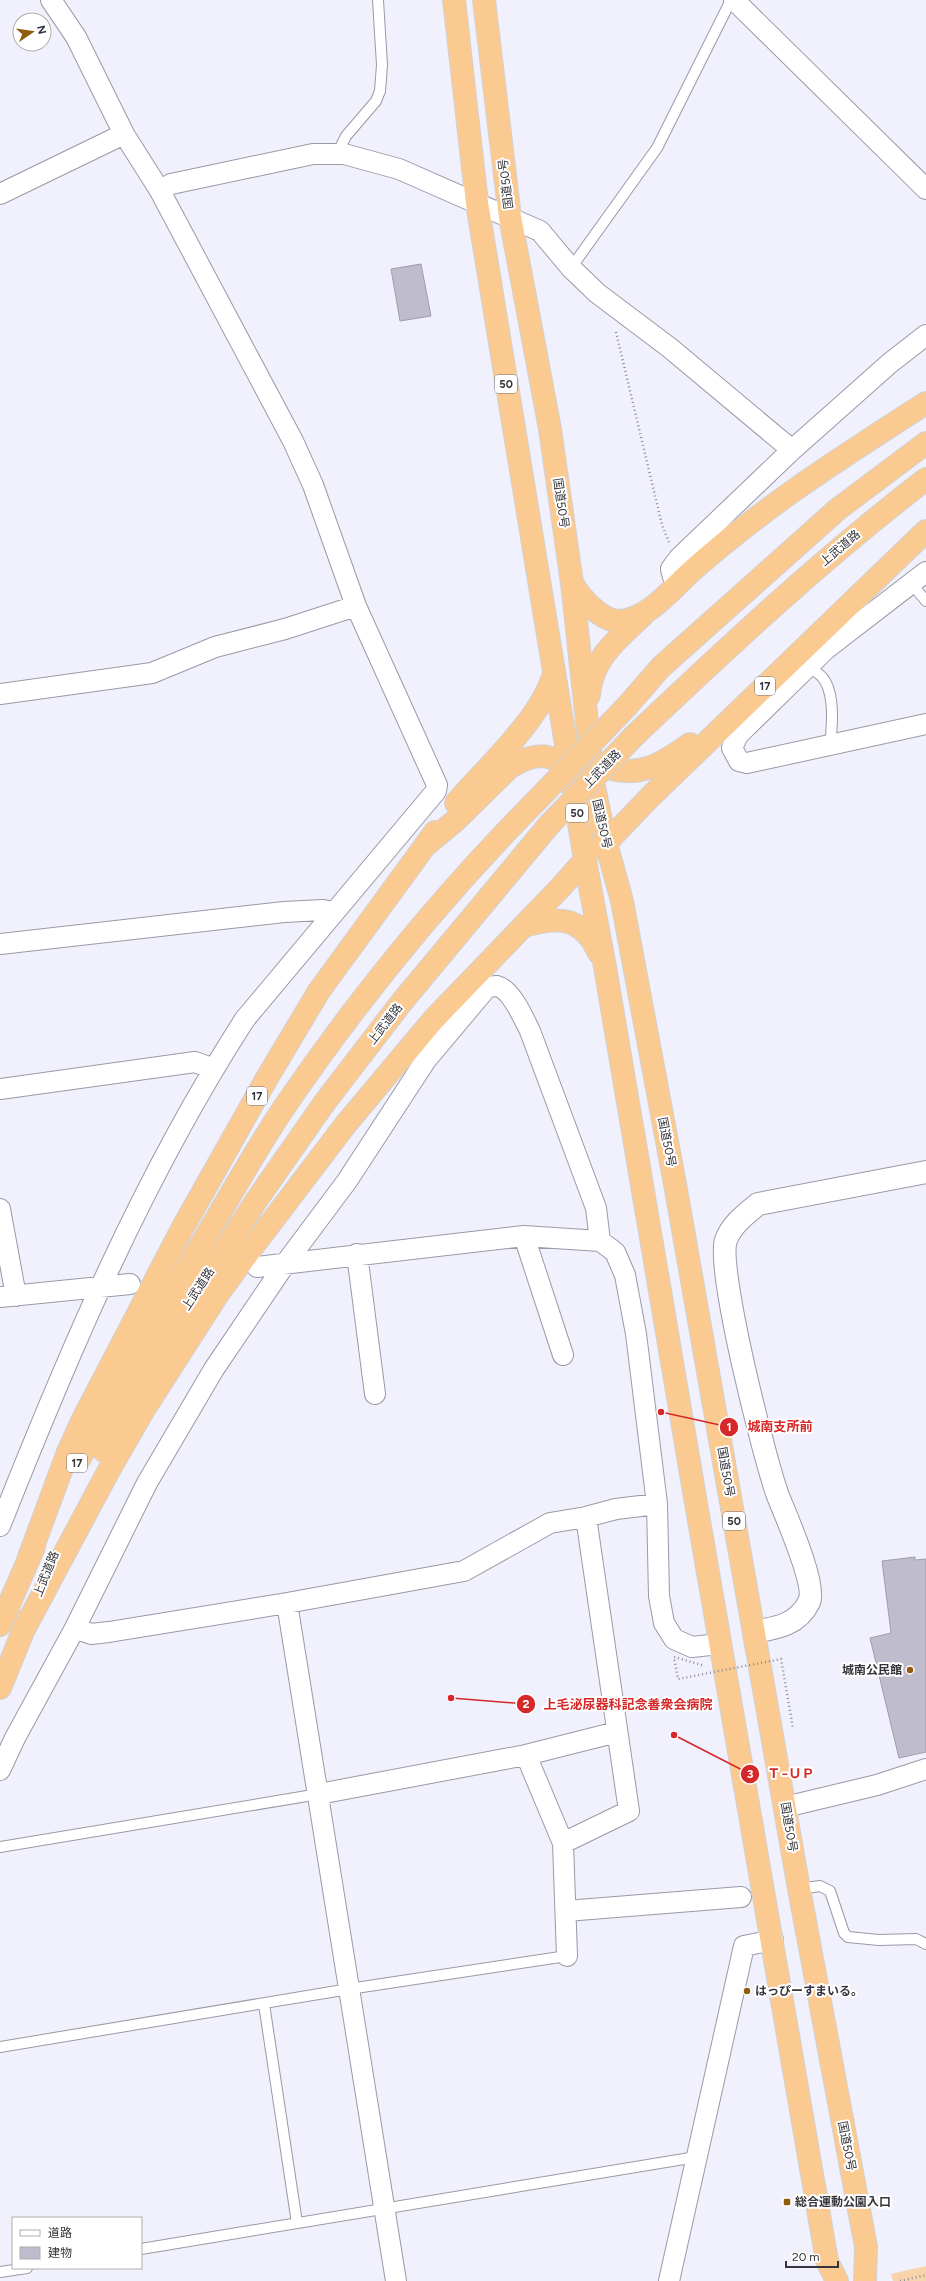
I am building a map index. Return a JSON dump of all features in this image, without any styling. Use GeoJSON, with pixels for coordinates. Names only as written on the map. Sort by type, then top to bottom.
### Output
{"type":"FeatureCollection","features":[{"type":"Feature","properties":{"kind":"highway","name":"国道50号"},"geometry":{"type":"LineString","coordinates":[[454,0],[477,203],[569,766],[605,967],[719,1644],[773,1940],[827,2261],[837,2281]]}},
{"type":"Feature","properties":{"kind":"highway","name":"国道50号"},"geometry":{"type":"LineString","coordinates":[[484,0],[510,217],[550,429],[572,583],[594,787],[606,843],[622,901],[673,1176],[799,1889],[866,2247],[865,2281]]}},
{"type":"Feature","properties":{"kind":"highway"},"geometry":{"type":"LineString","coordinates":[[587,718],[591,678],[606,652],[645,612],[733,535],[773,503],[926,403]]}},
{"type":"Feature","properties":{"kind":"highway","name":"上武道路"},"geometry":{"type":"LineString","coordinates":[[0,1625],[28,1560],[129,1366],[242,1174],[282,1110],[344,1023],[401,950],[473,867],[628,705],[661,667],[838,510],[926,443]]}},
{"type":"Feature","properties":{"kind":"highway","name":"上武道路"},"geometry":{"type":"LineString","coordinates":[[0,1688],[62,1534],[130,1402],[202,1284],[258,1198],[362,1053],[549,825],[635,735],[746,630],[796,586],[871,522],[926,479]]}},
{"type":"Feature","properties":{"kind":"highway","name":"17"},"geometry":{"type":"LineString","coordinates":[[606,843],[650,797],[737,714],[802,662],[926,531]]}},
{"type":"Feature","properties":{"kind":"highway"},"geometry":{"type":"LineString","coordinates":[[572,583],[581,598],[607,617],[617,621],[645,612]]}},
{"type":"Feature","properties":{"kind":"highway","name":"17"},"geometry":{"type":"LineString","coordinates":[[28,1560],[68,1452],[83,1419],[182,1229],[267,1078],[320,991],[452,808],[534,713],[550,687],[554,673]]}},
{"type":"Feature","properties":{"kind":"highway"},"geometry":{"type":"LineString","coordinates":[[565,739],[576,751],[592,762],[616,770],[646,770],[682,750],[726,715],[737,714]]}},
{"type":"Feature","properties":{"kind":"highway","name":"17"},"geometry":{"type":"LineString","coordinates":[[426,845],[454,821],[510,767],[519,762],[541,755],[554,758],[569,766],[594,787]]}},
{"type":"Feature","properties":{"kind":"highway"},"geometry":{"type":"LineString","coordinates":[[585,860],[593,830],[594,787]]}},
{"type":"Feature","properties":{"kind":"highway","name":"17"},"geometry":{"type":"LineString","coordinates":[[22,1633],[108,1472],[143,1412],[218,1294],[346,1124],[434,1019],[524,926],[585,860]]}},
{"type":"Feature","properties":{"kind":"highway"},"geometry":{"type":"LineString","coordinates":[[524,926],[552,919],[571,922],[581,928],[591,938],[605,967]]}},
{"type":"Feature","properties":{"kind":"street"},"geometry":{"type":"LineString","coordinates":[[0,1526],[37,1434],[101,1287],[139,1207],[214,1069],[245,1019],[307,947],[333,912],[436,791],[437,785],[356,606],[304,463],[160,191],[124,134],[76,37],[51,0]]}},
{"type":"Feature","properties":{"kind":"street"},"geometry":{"type":"LineString","coordinates":[[733,0],[926,190]]}},
{"type":"Feature","properties":{"kind":"street"},"geometry":{"type":"LineString","coordinates":[[0,194],[124,134]]}},
{"type":"Feature","properties":{"kind":"street"},"geometry":{"type":"LineString","coordinates":[[160,191],[171,184],[313,154],[336,154],[366,159],[399,169],[540,231],[570,268],[597,293],[670,348],[792,450]]}},
{"type":"Feature","properties":{"kind":"street"},"geometry":{"type":"LineString","coordinates":[[679,582],[672,577],[671,569],[679,558],[792,450],[890,363],[926,335]]}},
{"type":"Feature","properties":{"kind":"street"},"geometry":{"type":"LineString","coordinates":[[918,578],[826,649],[802,662],[738,735],[733,742],[732,752],[739,761],[747,763],[926,724]]}},
{"type":"Feature","properties":{"kind":"street"},"geometry":{"type":"LineString","coordinates":[[0,694],[152,673],[215,647],[285,629],[356,606]]}},
{"type":"Feature","properties":{"kind":"street"},"geometry":{"type":"LineString","coordinates":[[0,944],[284,912],[323,910],[333,912]]}},
{"type":"Feature","properties":{"kind":"street"},"geometry":{"type":"LineString","coordinates":[[0,1770],[15,1738],[76,1628],[147,1483],[214,1368],[285,1264],[347,1181],[426,1060],[479,996],[488,988],[501,986],[505,990],[516,1005],[530,1031],[596,1208],[600,1241]]}},
{"type":"Feature","properties":{"kind":"street"},"geometry":{"type":"LineString","coordinates":[[0,1089],[195,1062],[214,1069]]}},
{"type":"Feature","properties":{"kind":"street"},"geometry":{"type":"LineString","coordinates":[[754,1632],[786,1626],[800,1616],[810,1602],[811,1592],[805,1567],[769,1472],[735,1323],[725,1266],[726,1240],[740,1218],[758,1204],[926,1172]]}},
{"type":"Feature","properties":{"kind":"street"},"geometry":{"type":"LineString","coordinates":[[0,1209],[8,1296],[130,1284]]}},
{"type":"Feature","properties":{"kind":"street"},"geometry":{"type":"LineString","coordinates":[[257,1267],[357,1254],[524,1236],[600,1241],[615,1252],[625,1275],[636,1334],[658,1504],[659,1596],[664,1623],[674,1639],[692,1647],[719,1644]]}},
{"type":"Feature","properties":{"kind":"street"},"geometry":{"type":"LineString","coordinates":[[524,1236],[563,1355]]}},
{"type":"Feature","properties":{"kind":"street"},"geometry":{"type":"LineString","coordinates":[[357,1254],[375,1394]]}},
{"type":"Feature","properties":{"kind":"street"},"geometry":{"type":"LineString","coordinates":[[76,1628],[91,1634],[110,1632],[287,1603],[464,1571],[550,1523],[586,1517],[616,1509],[658,1504]]}},
{"type":"Feature","properties":{"kind":"street"},"geometry":{"type":"LineString","coordinates":[[563,1843],[629,1811],[586,1517]]}},
{"type":"Feature","properties":{"kind":"street"},"geometry":{"type":"LineString","coordinates":[[287,1603],[319,1794],[396,2281]]}},
{"type":"Feature","properties":{"kind":"street"},"geometry":{"type":"LineString","coordinates":[[319,1794],[526,1755],[617,1732]]}},
{"type":"Feature","properties":{"kind":"street"},"geometry":{"type":"LineString","coordinates":[[526,1755],[563,1843],[567,1956]]}},
{"type":"Feature","properties":{"kind":"street"},"geometry":{"type":"LineString","coordinates":[[785,1807],[877,1785],[926,1769]]}},
{"type":"Feature","properties":{"kind":"street"},"geometry":{"type":"LineString","coordinates":[[566,1911],[741,1897]]}},
{"type":"Feature","properties":{"kind":"street"},"geometry":{"type":"LineString","coordinates":[[669,2281],[744,1946],[773,1940]]}},
{"type":"Feature","properties":{"kind":"lane"},"geometry":{"type":"LineString","coordinates":[[336,154],[346,136],[376,101],[380,91],[382,65],[378,0]]}},
{"type":"Feature","properties":{"kind":"lane"},"geometry":{"type":"LineString","coordinates":[[570,268],[657,148],[733,0]]}},
{"type":"Feature","properties":{"kind":"lane"},"geometry":{"type":"LineString","coordinates":[[918,578],[926,600]]}},
{"type":"Feature","properties":{"kind":"lane"},"geometry":{"type":"LineString","coordinates":[[802,662],[821,676],[828,686],[830,696],[830,746]]}},
{"type":"Feature","properties":{"kind":"lane"},"geometry":{"type":"LineString","coordinates":[[0,1847],[319,1794]]}},
{"type":"Feature","properties":{"kind":"lane"},"geometry":{"type":"LineString","coordinates":[[799,1889],[820,1886],[830,1891],[844,1933],[848,1937],[879,1940],[916,1939],[926,1944]]}},
{"type":"Feature","properties":{"kind":"lane"},"geometry":{"type":"LineString","coordinates":[[0,2048],[349,1989],[567,1956]]}},
{"type":"Feature","properties":{"kind":"lane"},"geometry":{"type":"LineString","coordinates":[[264,2004],[297,2223]]}},
{"type":"Feature","properties":{"kind":"lane"},"geometry":{"type":"LineString","coordinates":[[142,2249],[696,2157]]}},
{"type":"Feature","properties":{"kind":"lane"},"geometry":{"type":"LineString","coordinates":[[0,2272],[20,2269]]}},
{"type":"Feature","properties":{"kind":"path"},"geometry":{"type":"LineString","coordinates":[[616,307],[615,328],[662,525]]}},
{"type":"Feature","properties":{"kind":"path"},"geometry":{"type":"LineString","coordinates":[[702,1666],[674,1657],[678,1679],[781,1659],[793,1728]]}},
{"type":"Feature","properties":{"kind":"path"},"geometry":{"type":"LineString","coordinates":[[900,2281],[926,2275]]}},
{"type":"Feature","properties":{"kind":"shaded area"},"geometry":{"type":"Polygon","coordinates":[[[926,2266],[926,2281],[893,2281],[891,2274],[926,2266]]]}},
{"type":"Feature","properties":{"kind":"building"},"geometry":{"type":"Polygon","coordinates":[[[421,264],[431,316],[400,321],[391,269],[421,264]]]}},
{"type":"Feature","properties":{"kind":"building"},"geometry":{"type":"Polygon","coordinates":[[[915,1557],[915,1560],[926,1559],[926,1752],[899,1758],[870,1638],[891,1633],[882,1561],[915,1557]]]}},
{"type":"Feature","properties":{"kind":"place","name":"城南支所前"},"geometry":{"type":"Point","coordinates":[661,1412]}},
{"type":"Feature","properties":{"kind":"place","name":"城南公民館"},"geometry":{"type":"Point","coordinates":[910,1670]}},
{"type":"Feature","properties":{"kind":"place","name":"上毛泌尿器科記念善衆会病院"},"geometry":{"type":"Point","coordinates":[451,1698]}},
{"type":"Feature","properties":{"kind":"place","name":"Ｔ−ＵＰ"},"geometry":{"type":"Point","coordinates":[674,1735]}},
{"type":"Feature","properties":{"kind":"place","name":"はっぴーすまいる。"},"geometry":{"type":"Point","coordinates":[747,1991]}},
{"type":"Feature","properties":{"kind":"place","name":"総合運動公園入口"},"geometry":{"type":"Point","coordinates":[787,2202]}}]}
